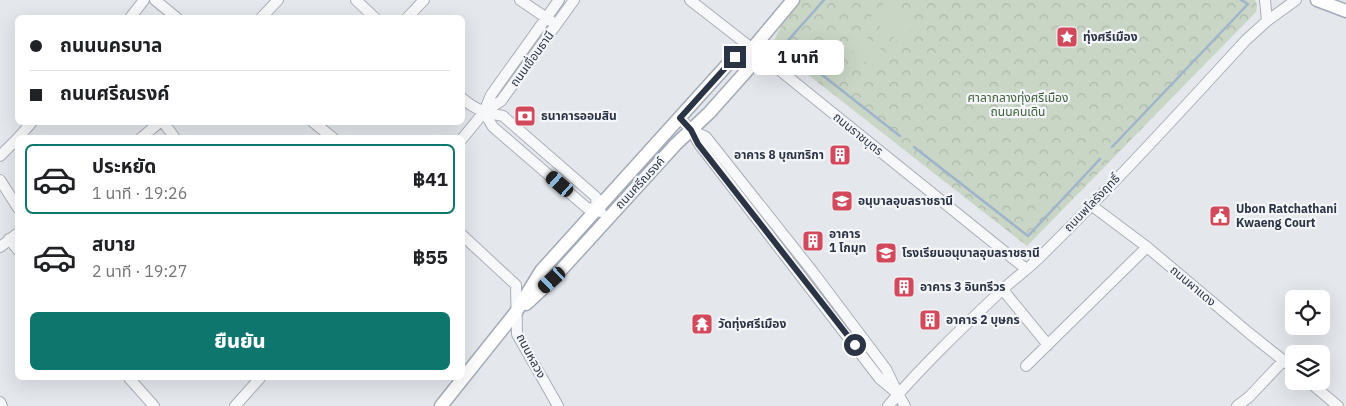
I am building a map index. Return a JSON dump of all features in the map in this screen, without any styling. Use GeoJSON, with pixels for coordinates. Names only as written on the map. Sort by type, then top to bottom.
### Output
{"type":"FeatureCollection","features":[{"type":"Feature","properties":{"kind":"main road","name":"ถนนศรีณรงค์"},"geometry":{"type":"LineString","coordinates":[[465,376],[516,312],[541,271],[737,54],[752,49],[793,0]]}},
{"type":"Feature","properties":{"kind":"main road"},"geometry":{"type":"LineString","coordinates":[[1317,0],[1346,11]]}},
{"type":"Feature","properties":{"kind":"main road","name":"ถนนศรีณรงค์"},"geometry":{"type":"LineString","coordinates":[[516,312],[552,280],[676,144],[709,113],[750,67],[752,49]]}},
{"type":"Feature","properties":{"kind":"main road","name":"ถนนศรีณรงค์"},"geometry":{"type":"LineString","coordinates":[[441,406],[462,380]]}},
{"type":"Feature","properties":{"kind":"street"},"geometry":{"type":"LineString","coordinates":[[132,15],[144,0]]}},
{"type":"Feature","properties":{"kind":"street"},"geometry":{"type":"LineString","coordinates":[[155,0],[173,15]]}},
{"type":"Feature","properties":{"kind":"street"},"geometry":{"type":"LineString","coordinates":[[264,15],[278,0]]}},
{"type":"Feature","properties":{"kind":"street"},"geometry":{"type":"LineString","coordinates":[[356,0],[372,15]]}},
{"type":"Feature","properties":{"kind":"street"},"geometry":{"type":"LineString","coordinates":[[410,15],[424,0]]}},
{"type":"Feature","properties":{"kind":"street"},"geometry":{"type":"LineString","coordinates":[[520,0],[556,24]]}},
{"type":"Feature","properties":{"kind":"street","name":"ถนนเขื่อนธานี"},"geometry":{"type":"LineString","coordinates":[[465,136],[484,112],[491,95],[560,0]]}},
{"type":"Feature","properties":{"kind":"street","name":"ถนนเขื่อนธานี"},"geometry":{"type":"LineString","coordinates":[[484,112],[501,102],[574,0]]}},
{"type":"Feature","properties":{"kind":"street","name":"ถนนราชบุตร"},"geometry":{"type":"LineString","coordinates":[[690,0],[1026,269]]}},
{"type":"Feature","properties":{"kind":"street"},"geometry":{"type":"LineString","coordinates":[[1264,0],[1266,22]]}},
{"type":"Feature","properties":{"kind":"street","name":"ถนนพโลรังฤทธิ์"},"geometry":{"type":"LineString","coordinates":[[888,406],[910,381],[1003,290],[1044,254],[1246,40],[1266,22],[1296,0]]}},
{"type":"Feature","properties":{"kind":"street"},"geometry":{"type":"LineString","coordinates":[[465,101],[484,112],[503,116],[596,197],[597,209]]}},
{"type":"Feature","properties":{"kind":"street"},"geometry":{"type":"LineString","coordinates":[[484,112],[494,127],[587,208],[597,209],[608,218]]}},
{"type":"Feature","properties":{"kind":"street"},"geometry":{"type":"LineString","coordinates":[[680,118],[691,130],[698,144],[804,278],[880,379],[898,394]]}},
{"type":"Feature","properties":{"kind":"street"},"geometry":{"type":"LineString","coordinates":[[21,135],[29,125]]}},
{"type":"Feature","properties":{"kind":"street"},"geometry":{"type":"LineString","coordinates":[[145,135],[158,125]]}},
{"type":"Feature","properties":{"kind":"street"},"geometry":{"type":"LineString","coordinates":[[164,125],[173,135]]}},
{"type":"Feature","properties":{"kind":"street"},"geometry":{"type":"LineString","coordinates":[[317,125],[329,135]]}},
{"type":"Feature","properties":{"kind":"street"},"geometry":{"type":"LineString","coordinates":[[691,130],[706,137],[812,272],[888,372],[906,406]]}},
{"type":"Feature","properties":{"kind":"street"},"geometry":{"type":"LineString","coordinates":[[0,156],[15,141]]}},
{"type":"Feature","properties":{"kind":"street"},"geometry":{"type":"LineString","coordinates":[[0,180],[15,203]]}},
{"type":"Feature","properties":{"kind":"street","name":"ถนนผาแดง"},"geometry":{"type":"LineString","coordinates":[[1091,205],[1147,247],[1248,333],[1284,361]]}},
{"type":"Feature","properties":{"kind":"street"},"geometry":{"type":"LineString","coordinates":[[0,247],[14,236]]}},
{"type":"Feature","properties":{"kind":"street","name":"ถนนหลวง"},"geometry":{"type":"LineString","coordinates":[[465,238],[516,284],[517,334],[558,406]]}},
{"type":"Feature","properties":{"kind":"street"},"geometry":{"type":"LineString","coordinates":[[1026,366],[1147,247]]}},
{"type":"Feature","properties":{"kind":"street"},"geometry":{"type":"LineString","coordinates":[[804,278],[812,272]]}},
{"type":"Feature","properties":{"kind":"street"},"geometry":{"type":"LineString","coordinates":[[1003,290],[1048,345]]}},
{"type":"Feature","properties":{"kind":"street"},"geometry":{"type":"LineString","coordinates":[[1236,406],[1249,397],[1284,361]]}},
{"type":"Feature","properties":{"kind":"street"},"geometry":{"type":"LineString","coordinates":[[131,380],[154,406]]}},
{"type":"Feature","properties":{"kind":"street"},"geometry":{"type":"LineString","coordinates":[[235,406],[258,380]]}},
{"type":"Feature","properties":{"kind":"street"},"geometry":{"type":"LineString","coordinates":[[1319,390],[1338,406]]}},
{"type":"Feature","properties":{"kind":"street"},"geometry":{"type":"LineString","coordinates":[[0,402],[2,406]]}},
{"type":"Feature","properties":{"kind":"green space","name":"ศาลากลางทุ่งศรีเมือง ถนนคนเดิน"},"geometry":{"type":"Polygon","coordinates":[[[793,0],[1255,0],[1257,5],[1256,12],[1027,246],[774,48],[773,43],[793,0]]]}},
{"type":"Feature","properties":{"kind":"green space"},"geometry":{"type":"Polygon","coordinates":[[[884,3],[912,27],[899,42],[870,18],[884,3]]]}},
{"type":"Feature","properties":{"kind":"green space"},"geometry":{"type":"Polygon","coordinates":[[[860,31],[888,55],[875,70],[847,47],[860,31]]]}},
{"type":"Feature","properties":{"kind":"waterway"},"geometry":{"type":"LineString","coordinates":[[824,0],[784,45],[900,136]]}},
{"type":"Feature","properties":{"kind":"waterway"},"geometry":{"type":"LineString","coordinates":[[1112,147],[1248,4],[1241,0]]}},
{"type":"Feature","properties":{"kind":"waterway"},"geometry":{"type":"LineString","coordinates":[[914,147],[1028,236],[1100,159]]}},
{"type":"Feature","properties":{"kind":"place","name":"ทุ่งศรีเมือง"},"geometry":{"type":"Point","coordinates":[1067,37]}},
{"type":"Feature","properties":{"kind":"place","name":"ธนาคารออมสิน"},"geometry":{"type":"Point","coordinates":[525,116]}},
{"type":"Feature","properties":{"kind":"place","name":"อาคาร 8 บุณฑริกา"},"geometry":{"type":"Point","coordinates":[840,155]}},
{"type":"Feature","properties":{"kind":"place","name":"อนุบาลอุบลราชธานี"},"geometry":{"type":"Point","coordinates":[842,201]}},
{"type":"Feature","properties":{"kind":"place","name":"Ubon Ratchathani Kwaeng Court"},"geometry":{"type":"Point","coordinates":[1220,216]}},
{"type":"Feature","properties":{"kind":"place","name":"อาคาร 1 โกมุท"},"geometry":{"type":"Point","coordinates":[813,241]}},
{"type":"Feature","properties":{"kind":"place","name":"โรงเรียนอนุบาลอุบลราชธานี"},"geometry":{"type":"Point","coordinates":[886,253]}},
{"type":"Feature","properties":{"kind":"place","name":"อาคาร 3 อินทรีวร"},"geometry":{"type":"Point","coordinates":[904,287]}},
{"type":"Feature","properties":{"kind":"place","name":"อาคาร 2 บุษกร"},"geometry":{"type":"Point","coordinates":[930,320]}},
{"type":"Feature","properties":{"kind":"place","name":"วัดทุ่งศรีเมือง"},"geometry":{"type":"Point","coordinates":[702,324]}},
{"type":"Feature","properties":{"kind":"route"},"geometry":{"type":"LineString","coordinates":[[735,57],[680,118],[691,130],[698,144],[855,345]]}}]}
